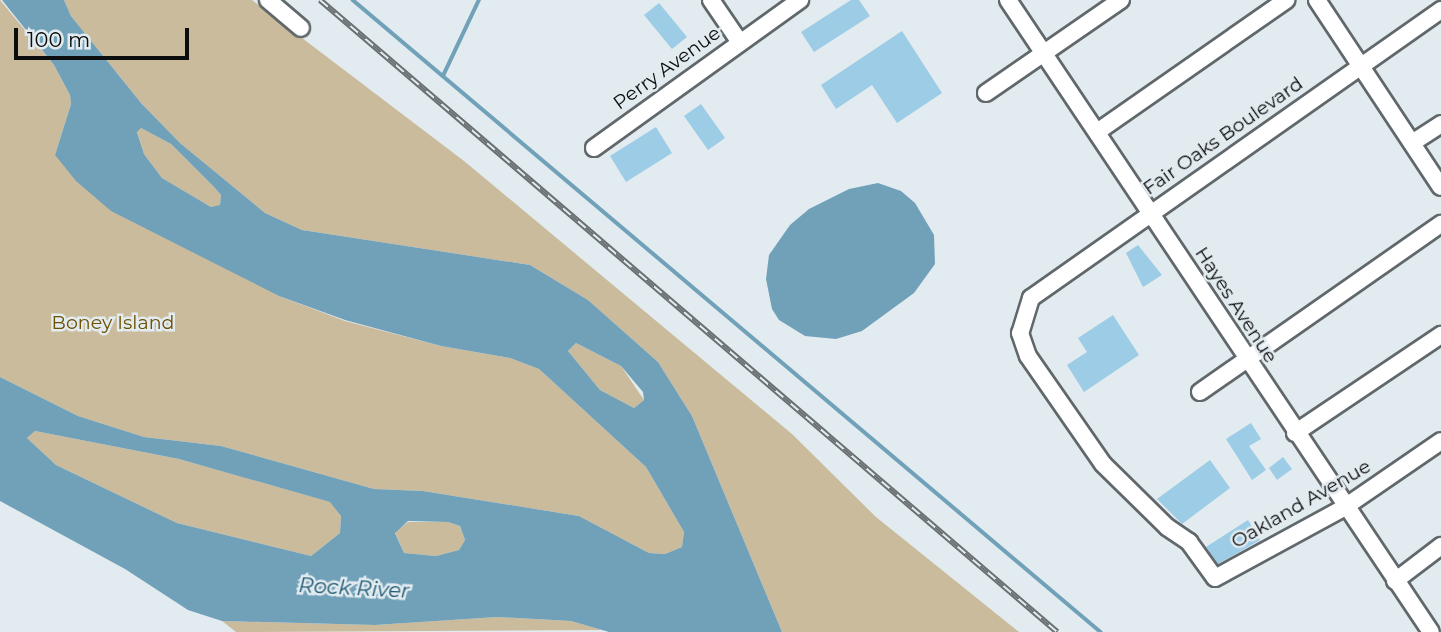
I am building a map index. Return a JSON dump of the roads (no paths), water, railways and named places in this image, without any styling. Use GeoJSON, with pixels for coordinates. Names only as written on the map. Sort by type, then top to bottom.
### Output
{"type":"FeatureCollection","features":[{"type":"Feature","properties":{"kind":"street"},"geometry":{"type":"LineString","coordinates":[[268,0],[301,28]]}},
{"type":"Feature","properties":{"kind":"street"},"geometry":{"type":"LineString","coordinates":[[711,0],[739,41]]}},
{"type":"Feature","properties":{"kind":"street","name":"Perry Avenue"},"geometry":{"type":"LineString","coordinates":[[594,148],[739,41],[800,0]]}},
{"type":"Feature","properties":{"kind":"street","name":"Hayes Avenue"},"geometry":{"type":"LineString","coordinates":[[1008,0],[1151,212],[1246,360],[1431,632]]}},
{"type":"Feature","properties":{"kind":"street"},"geometry":{"type":"LineString","coordinates":[[986,93],[1121,0]]}},
{"type":"Feature","properties":{"kind":"street"},"geometry":{"type":"LineString","coordinates":[[1097,132],[1286,0]]}},
{"type":"Feature","properties":{"kind":"street"},"geometry":{"type":"LineString","coordinates":[[1317,0],[1441,187]]}},
{"type":"Feature","properties":{"kind":"street","name":"Fair Oaks Boulevard"},"geometry":{"type":"LineString","coordinates":[[1215,578],[1189,542],[1167,527],[1103,464],[1028,356],[1020,333],[1031,298],[1360,64],[1441,10]]}},
{"type":"Feature","properties":{"kind":"street"},"geometry":{"type":"LineString","coordinates":[[1412,143],[1441,124]]}},
{"type":"Feature","properties":{"kind":"street"},"geometry":{"type":"LineString","coordinates":[[1200,392],[1441,224]]}},
{"type":"Feature","properties":{"kind":"street"},"geometry":{"type":"LineString","coordinates":[[1295,433],[1441,335]]}},
{"type":"Feature","properties":{"kind":"street","name":"Oakland Avenue"},"geometry":{"type":"LineString","coordinates":[[1215,578],[1345,507],[1441,441]]}},
{"type":"Feature","properties":{"kind":"street"},"geometry":{"type":"LineString","coordinates":[[1395,581],[1441,546]]}},
{"type":"Feature","properties":{"kind":"water","name":"Rock River"},"geometry":{"type":"Polygon","coordinates":[[[2,0],[64,0],[71,16],[141,103],[180,143],[265,213],[302,230],[530,265],[588,300],[658,362],[692,416],[782,632],[609,632],[571,621],[497,617],[375,625],[222,621],[188,610],[125,569],[0,501],[0,377],[78,416],[144,437],[221,446],[374,489],[423,491],[579,516],[649,553],[665,554],[682,547],[684,532],[646,467],[539,369],[510,358],[441,346],[345,320],[279,296],[111,211],[76,181],[55,155],[71,104],[70,95],[54,65],[2,0]],[[141,128],[137,132],[144,154],[162,178],[211,207],[220,205],[221,195],[171,144],[141,128]],[[576,343],[568,351],[600,390],[634,408],[644,400],[643,392],[621,366],[576,343]],[[35,431],[27,438],[56,465],[177,523],[311,556],[340,533],[341,516],[330,502],[179,459],[35,431]],[[408,521],[395,533],[404,553],[436,556],[459,550],[465,540],[460,526],[448,522],[408,521]]]}},
{"type":"Feature","properties":{"kind":"water"},"geometry":{"type":"Polygon","coordinates":[[[878,183],[901,191],[915,203],[934,235],[935,264],[914,293],[862,331],[836,339],[805,336],[779,320],[772,309],[766,279],[769,255],[790,225],[809,209],[849,189],[878,183]]]}},
{"type":"Feature","properties":{"kind":"waterway"},"geometry":{"type":"LineString","coordinates":[[353,0],[1101,632]]}},
{"type":"Feature","properties":{"kind":"waterway"},"geometry":{"type":"LineString","coordinates":[[443,76],[479,0]]}},
{"type":"Feature","properties":{"kind":"railway"},"geometry":{"type":"LineString","coordinates":[[320,0],[1057,632]]}},
{"type":"Feature","properties":{"kind":"park label","name":"Boney Island"},"geometry":{"type":"Point","coordinates":[113,323]}}]}
